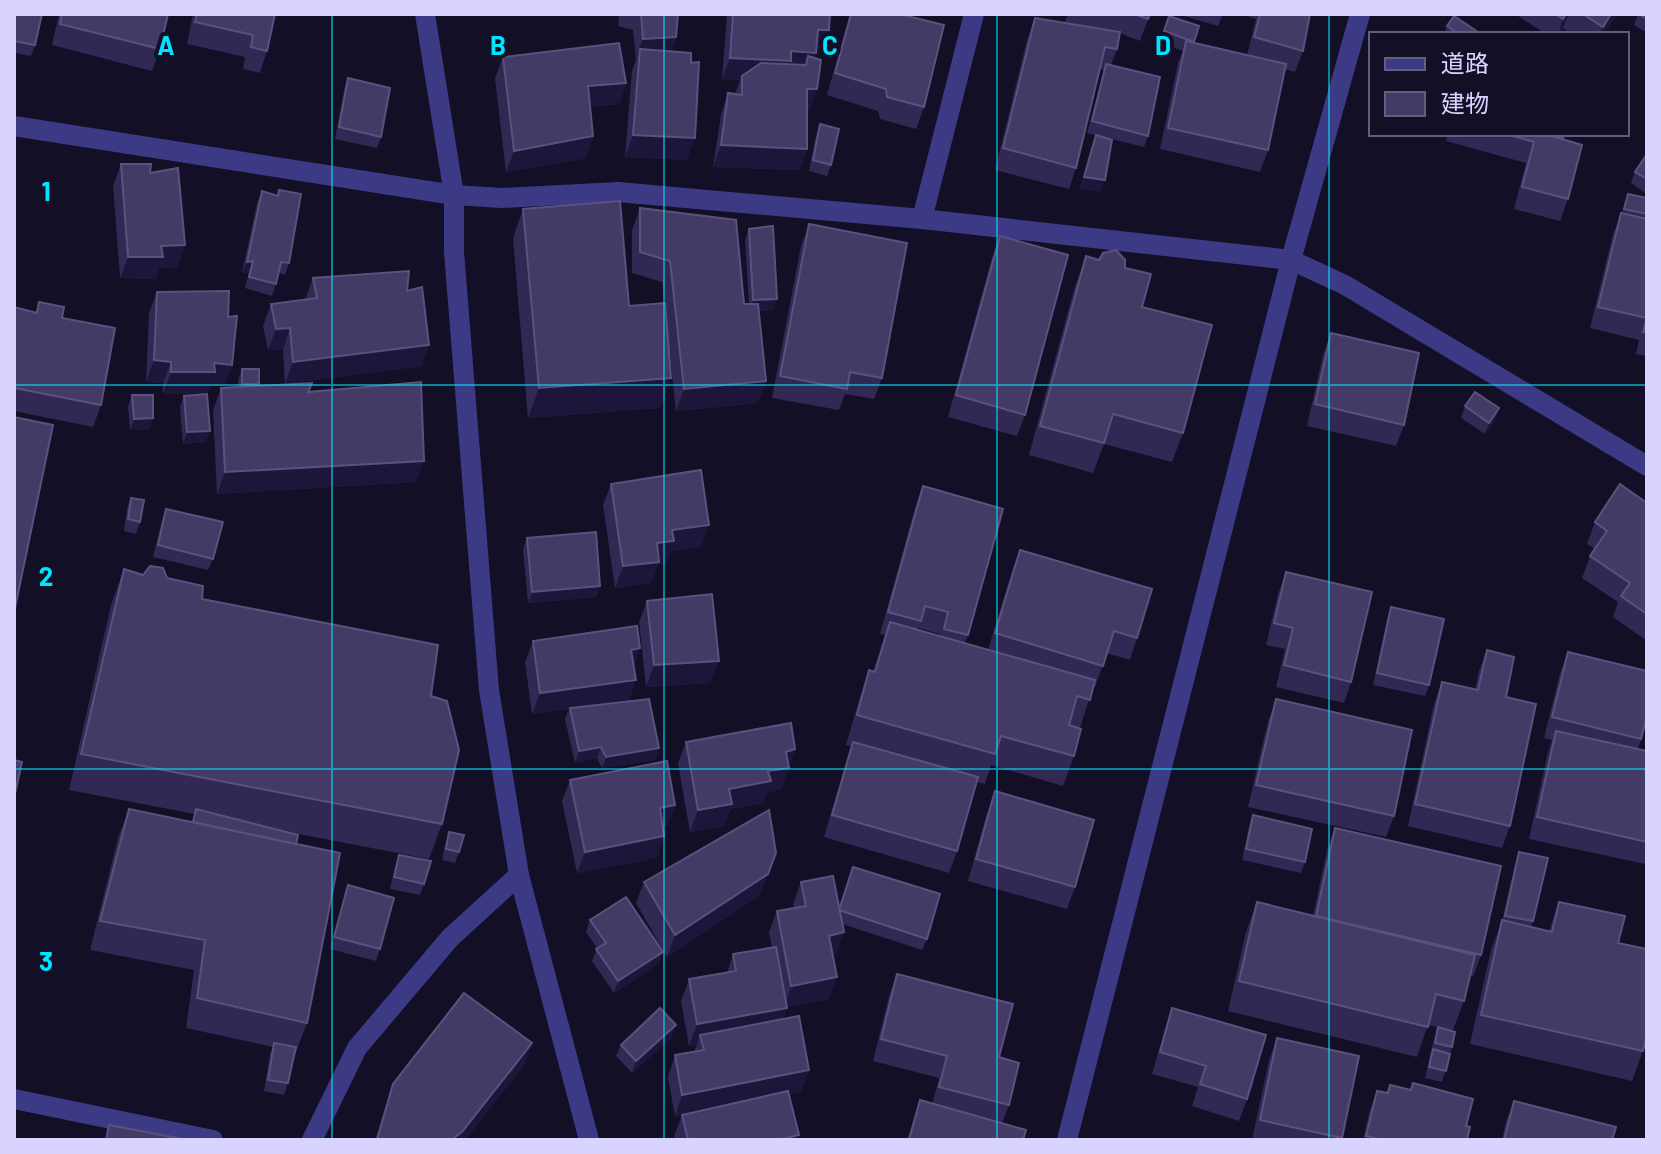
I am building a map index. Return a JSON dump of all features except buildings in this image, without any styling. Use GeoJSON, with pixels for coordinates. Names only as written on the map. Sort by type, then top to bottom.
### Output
{"type":"FeatureCollection","features":[{"type":"Feature","properties":{"kind":"street"},"geometry":{"type":"LineString","coordinates":[[425,14],[454,195],[454,252],[489,690],[519,875],[589,1140]]}},
{"type":"Feature","properties":{"kind":"street"},"geometry":{"type":"LineString","coordinates":[[922,219],[974,14]]}},
{"type":"Feature","properties":{"kind":"street"},"geometry":{"type":"LineString","coordinates":[[1067,1140],[1291,260],[1360,14]]}},
{"type":"Feature","properties":{"kind":"street"},"geometry":{"type":"LineString","coordinates":[[14,126],[454,195],[502,198],[618,192],[922,219],[1291,260],[1345,285],[1647,466]]}},
{"type":"Feature","properties":{"kind":"street"},"geometry":{"type":"LineString","coordinates":[[312,1140],[357,1048],[450,938],[519,875]]}},
{"type":"Feature","properties":{"kind":"street"},"geometry":{"type":"LineString","coordinates":[[14,1099],[213,1140]]}}]}
